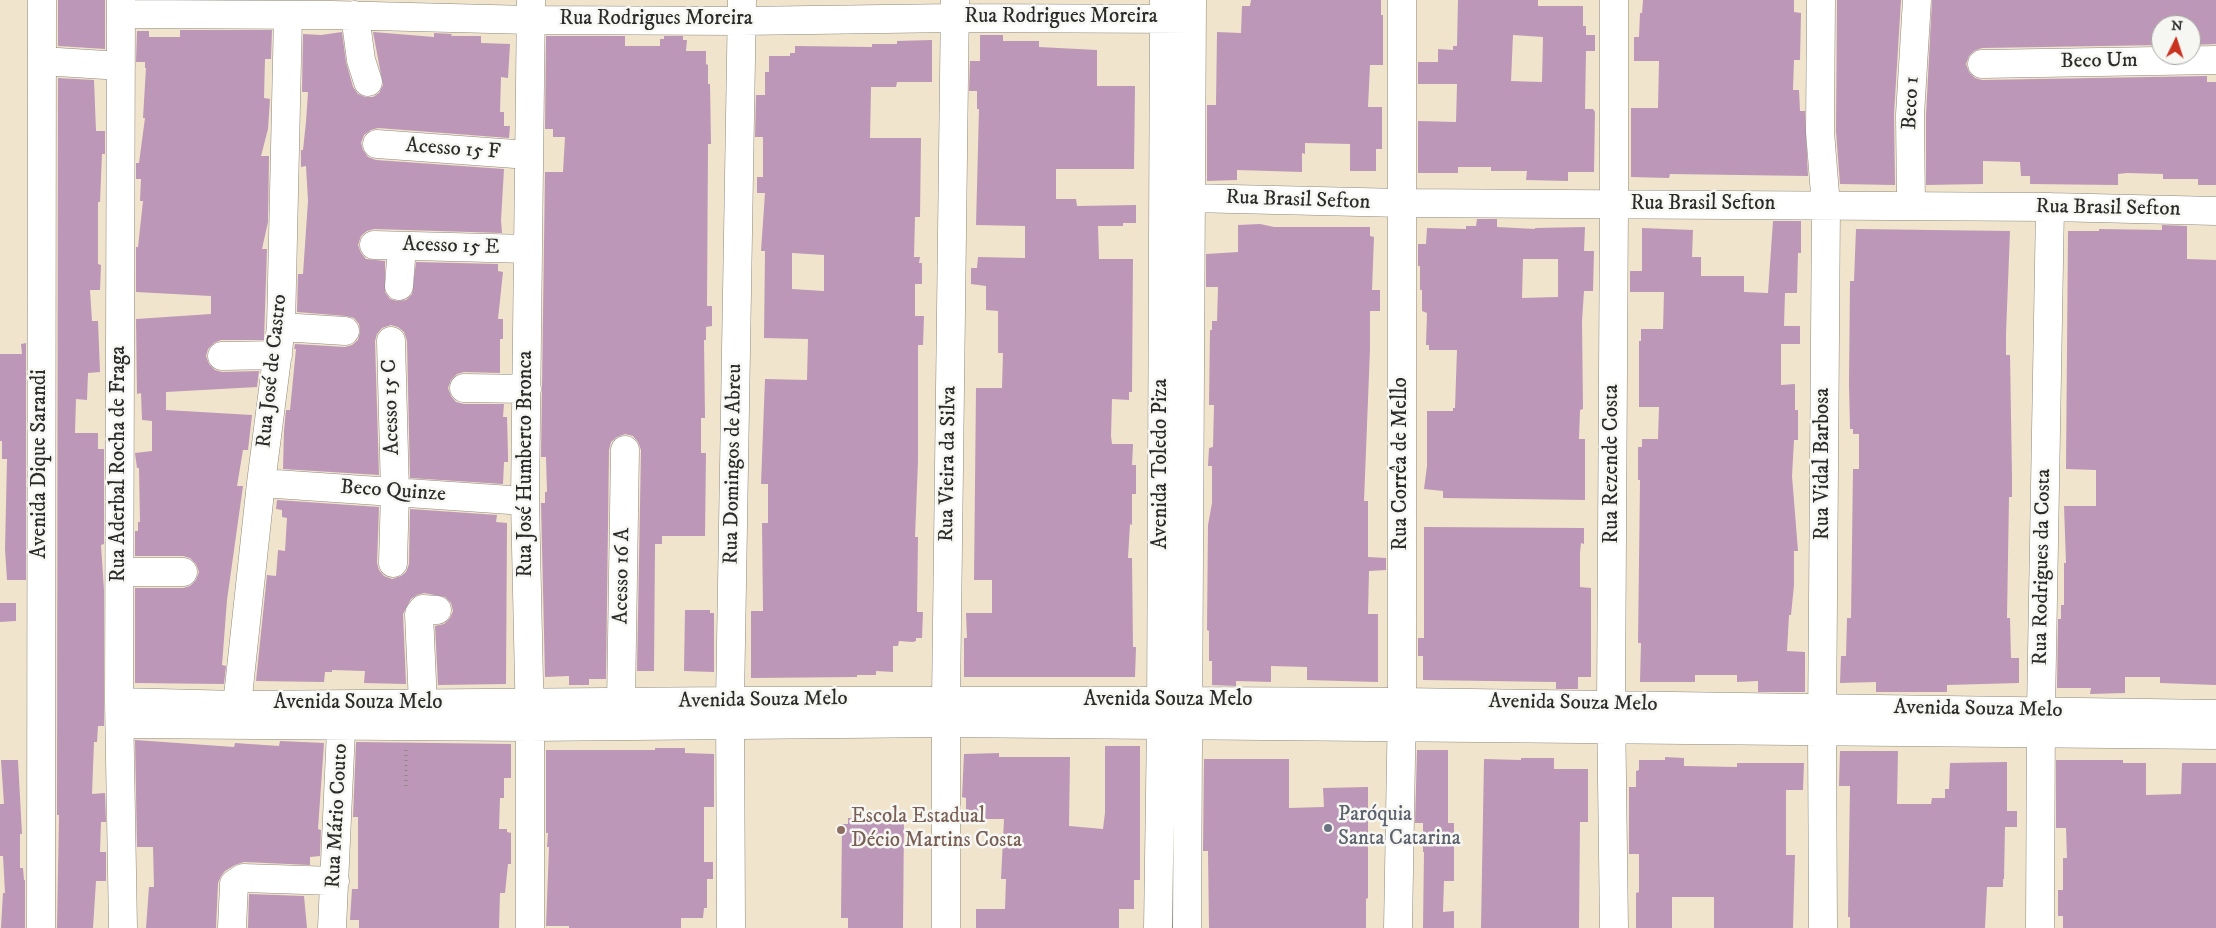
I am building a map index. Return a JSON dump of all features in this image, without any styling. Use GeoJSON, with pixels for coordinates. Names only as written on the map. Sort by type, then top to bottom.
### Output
{"type":"FeatureCollection","features":[{"type":"Feature","properties":{"kind":"street","name":"Avenida Dique Sarandi"},"geometry":{"type":"LineString","coordinates":[[41,928],[42,0]]}},
{"type":"Feature","properties":{"kind":"street","name":"Rua Corrêa de Mello"},"geometry":{"type":"LineString","coordinates":[[1398,928],[1401,715],[1402,0]]}},
{"type":"Feature","properties":{"kind":"street","name":"Rua Rezende Costa"},"geometry":{"type":"LineString","coordinates":[[1614,0],[1611,717],[1614,928]]}},
{"type":"Feature","properties":{"kind":"street","name":"Rua Vidal Barbosa"},"geometry":{"type":"LineString","coordinates":[[1821,0],[1820,132],[1826,206],[1822,719],[1823,928]]}},
{"type":"Feature","properties":{"kind":"street","name":"Beco 1"},"geometry":{"type":"LineString","coordinates":[[1911,206],[1910,115],[1917,0]]}},
{"type":"Feature","properties":{"kind":"street","name":"Rua Rodrigues Moreira"},"geometry":{"type":"LineString","coordinates":[[121,7],[288,15],[339,10],[1191,10]]}},
{"type":"Feature","properties":{"kind":"street","name":"Rua Aderbal Rocha de Fraga"},"geometry":{"type":"LineString","coordinates":[[121,7],[120,713],[123,928]]}},
{"type":"Feature","properties":{"kind":"street","name":"Rua Vieira da Silva"},"geometry":{"type":"LineString","coordinates":[[946,928],[946,711],[955,9]]}},
{"type":"Feature","properties":{"kind":"street","name":"Avenida Toledo Piza"},"geometry":{"type":"LineString","coordinates":[[1164,9],[1174,713],[1187,928]]}},
{"type":"Feature","properties":{"kind":"street"},"geometry":{"type":"LineString","coordinates":[[339,10],[361,60],[368,82]]}},
{"type":"Feature","properties":{"kind":"street","name":"Rua José Humberto Bronca"},"geometry":{"type":"LineString","coordinates":[[530,10],[525,501],[530,928]]}},
{"type":"Feature","properties":{"kind":"street","name":"Avenida Toledo Piza"},"geometry":{"type":"LineString","coordinates":[[1158,928],[1174,713],[1190,198],[1191,10]]}},
{"type":"Feature","properties":{"kind":"street","name":"Rua Domingos de Abreu"},"geometry":{"type":"LineString","coordinates":[[731,928],[730,712],[742,11]]}},
{"type":"Feature","properties":{"kind":"street","name":"Rua José de Castro"},"geometry":{"type":"LineString","coordinates":[[236,715],[261,483],[281,327],[288,15]]}},
{"type":"Feature","properties":{"kind":"street","name":"Beco Um"},"geometry":{"type":"LineString","coordinates":[[1982,64],[2216,60]]}},
{"type":"Feature","properties":{"kind":"street"},"geometry":{"type":"LineString","coordinates":[[42,61],[121,66]]}},
{"type":"Feature","properties":{"kind":"street","name":"Acesso 15 F"},"geometry":{"type":"LineString","coordinates":[[377,144],[529,155]]}},
{"type":"Feature","properties":{"kind":"street","name":"Rua Brasil Sefton"},"geometry":{"type":"LineString","coordinates":[[1190,198],[1402,204],[2050,207],[2216,211]]}},
{"type":"Feature","properties":{"kind":"street","name":"Rua Rodrigues da Costa"},"geometry":{"type":"LineString","coordinates":[[2040,928],[2041,722],[2050,207]]}},
{"type":"Feature","properties":{"kind":"street","name":"Acesso 15 E"},"geometry":{"type":"LineString","coordinates":[[374,245],[528,249]]}},
{"type":"Feature","properties":{"kind":"street"},"geometry":{"type":"LineString","coordinates":[[399,286],[402,246]]}},
{"type":"Feature","properties":{"kind":"street"},"geometry":{"type":"LineString","coordinates":[[281,327],[345,331]]}},
{"type":"Feature","properties":{"kind":"street","name":"Acesso 15 C"},"geometry":{"type":"LineString","coordinates":[[391,341],[395,492],[393,563]]}},
{"type":"Feature","properties":{"kind":"street"},"geometry":{"type":"LineString","coordinates":[[222,356],[278,355]]}},
{"type":"Feature","properties":{"kind":"street"},"geometry":{"type":"LineString","coordinates":[[464,388],[527,389]]}},
{"type":"Feature","properties":{"kind":"street","name":"Acesso 16 A"},"geometry":{"type":"LineString","coordinates":[[621,703],[625,450]]}},
{"type":"Feature","properties":{"kind":"street","name":"Beco Quinze"},"geometry":{"type":"LineString","coordinates":[[261,483],[525,501]]}},
{"type":"Feature","properties":{"kind":"street"},"geometry":{"type":"LineString","coordinates":[[120,572],[183,572]]}},
{"type":"Feature","properties":{"kind":"street"},"geometry":{"type":"LineString","coordinates":[[422,704],[419,614],[423,610],[437,610]]}},
{"type":"Feature","properties":{"kind":"street","name":"Avenida Souza Melo"},"geometry":{"type":"LineString","coordinates":[[342,716],[406,727],[529,715],[621,703],[730,712]]}},
{"type":"Feature","properties":{"kind":"street","name":"Avenida Souza Melo"},"geometry":{"type":"LineString","coordinates":[[120,713],[342,716],[422,704],[529,715],[946,711],[2041,722],[2216,714]]}},
{"type":"Feature","properties":{"kind":"street","name":"Rua Mário Couto"},"geometry":{"type":"LineString","coordinates":[[332,928],[342,716]]}},
{"type":"Feature","properties":{"kind":"street","name":"Avenida Souza Melo"},"geometry":{"type":"LineString","coordinates":[[2041,722],[2216,735]]}},
{"type":"Feature","properties":{"kind":"street"},"geometry":{"type":"LineString","coordinates":[[232,928],[234,884],[243,878],[335,881]]}},
{"type":"Feature","properties":{"kind":"path"},"geometry":{"type":"LineString","coordinates":[[406,727],[406,786]]}},
{"type":"Feature","properties":{"kind":"building"},"geometry":{"type":"Polygon","coordinates":[[[58,0],[105,0],[105,49],[58,46],[58,0]]]}},
{"type":"Feature","properties":{"kind":"building"},"geometry":{"type":"Polygon","coordinates":[[[1251,0],[1381,0],[1381,15],[1383,15],[1383,65],[1370,65],[1368,107],[1382,107],[1382,149],[1376,149],[1376,171],[1350,171],[1350,144],[1305,143],[1305,154],[1302,153],[1302,172],[1237,170],[1237,180],[1207,181],[1207,105],[1216,105],[1217,32],[1241,33],[1242,6],[1250,6],[1251,0]]]}},
{"type":"Feature","properties":{"kind":"building"},"geometry":{"type":"Polygon","coordinates":[[[1458,0],[1538,0],[1538,6],[1583,6],[1583,26],[1586,26],[1586,35],[1595,35],[1595,51],[1586,51],[1585,109],[1593,109],[1595,112],[1594,172],[1568,172],[1568,181],[1526,180],[1527,171],[1491,171],[1491,167],[1458,167],[1458,173],[1418,173],[1418,121],[1456,122],[1457,84],[1418,84],[1418,62],[1438,62],[1438,49],[1453,50],[1453,46],[1457,46],[1458,0]],[[1513,35],[1511,81],[1542,82],[1543,37],[1513,35]]]}},
{"type":"Feature","properties":{"kind":"building"},"geometry":{"type":"Polygon","coordinates":[[[1643,0],[1794,0],[1794,12],[1801,13],[1800,60],[1794,60],[1793,90],[1799,90],[1800,111],[1805,111],[1808,176],[1670,174],[1669,178],[1631,177],[1631,108],[1658,108],[1659,61],[1634,61],[1634,37],[1639,37],[1640,13],[1642,13],[1643,0]]]}},
{"type":"Feature","properties":{"kind":"building"},"geometry":{"type":"Polygon","coordinates":[[[1837,0],[1901,0],[1894,114],[1895,185],[1840,184],[1836,131],[1837,0]]]}},
{"type":"Feature","properties":{"kind":"building"},"geometry":{"type":"Polygon","coordinates":[[[1932,0],[2216,0],[2216,44],[2201,45],[2201,15],[2151,15],[2151,45],[1982,48],[1974,51],[1969,56],[1966,64],[1969,72],[1975,78],[1982,80],[2207,76],[2207,82],[2216,82],[2216,185],[2198,185],[2198,179],[2163,179],[2163,174],[2127,173],[2118,174],[2118,185],[2030,184],[2030,176],[2021,176],[2020,162],[1983,161],[1983,184],[1926,185],[1926,115],[1932,0]]]}},
{"type":"Feature","properties":{"kind":"building"},"geometry":{"type":"Polygon","coordinates":[[[180,30],[272,30],[271,59],[265,59],[264,98],[270,99],[268,129],[261,156],[269,156],[268,222],[262,249],[267,249],[264,340],[221,340],[214,343],[208,349],[206,356],[209,364],[215,370],[222,372],[259,371],[257,387],[166,392],[166,410],[252,415],[248,450],[243,450],[237,486],[243,486],[227,600],[222,665],[226,666],[224,684],[135,683],[135,588],[183,588],[190,586],[196,580],[199,572],[196,564],[190,558],[183,556],[135,556],[135,531],[138,531],[138,522],[140,522],[139,468],[137,468],[135,453],[152,451],[152,421],[142,420],[141,393],[137,394],[136,319],[211,314],[211,296],[136,292],[136,247],[138,247],[143,201],[140,201],[141,179],[136,179],[136,163],[139,163],[145,118],[143,118],[146,68],[145,62],[136,62],[137,31],[149,31],[149,37],[180,37],[180,30]]]}},
{"type":"Feature","properties":{"kind":"building"},"geometry":{"type":"Polygon","coordinates":[[[342,32],[346,62],[353,87],[358,94],[365,97],[373,97],[379,93],[383,85],[373,32],[434,37],[434,33],[452,34],[451,36],[481,36],[481,43],[510,44],[508,78],[501,77],[500,112],[504,112],[504,126],[510,126],[509,138],[378,128],[364,135],[361,143],[368,157],[376,160],[504,169],[502,233],[374,229],[367,231],[361,236],[358,245],[366,259],[385,261],[385,292],[390,299],[397,301],[406,300],[412,294],[416,262],[498,264],[498,271],[503,272],[498,319],[503,319],[503,339],[500,339],[500,373],[464,372],[457,374],[451,380],[448,388],[456,402],[464,404],[504,404],[503,417],[507,417],[508,462],[504,462],[503,484],[410,478],[407,341],[404,332],[398,327],[391,325],[382,328],[377,334],[375,341],[379,475],[283,469],[286,410],[290,410],[295,344],[345,347],[352,345],[358,340],[360,332],[359,324],[354,318],[297,312],[298,274],[303,274],[308,201],[306,166],[301,167],[301,150],[303,150],[308,92],[302,92],[303,34],[321,35],[342,32]]]}},
{"type":"Feature","properties":{"kind":"building"},"geometry":{"type":"Polygon","coordinates":[[[980,35],[1003,35],[1003,41],[1039,41],[1039,47],[1097,50],[1097,86],[1135,86],[1134,169],[1056,169],[1056,199],[1076,199],[1077,206],[1136,205],[1136,223],[1123,223],[1123,226],[1098,226],[1099,259],[1133,259],[1132,392],[1129,392],[1129,400],[1112,399],[1111,436],[1112,444],[1133,444],[1132,465],[1136,465],[1136,494],[1132,494],[1132,525],[1130,524],[1128,558],[1132,558],[1133,647],[1136,647],[1135,677],[964,677],[964,638],[967,638],[966,613],[992,613],[992,580],[974,580],[976,388],[1002,388],[1003,353],[998,353],[998,311],[986,310],[986,286],[971,284],[971,268],[977,268],[978,257],[1025,258],[1025,226],[976,225],[979,109],[977,109],[977,91],[969,91],[970,61],[980,61],[980,35]]]}},
{"type":"Feature","properties":{"kind":"building"},"geometry":{"type":"Polygon","coordinates":[[[546,36],[625,36],[625,46],[660,46],[660,39],[664,39],[664,36],[683,36],[683,40],[687,40],[686,51],[706,51],[708,84],[710,84],[711,144],[708,144],[707,306],[712,306],[712,326],[706,327],[706,340],[704,340],[705,418],[701,418],[701,453],[706,453],[705,536],[662,536],[662,544],[655,544],[654,671],[637,671],[641,450],[633,436],[625,434],[611,442],[609,450],[606,679],[589,679],[589,685],[569,685],[569,676],[545,677],[541,503],[545,503],[545,492],[547,492],[546,457],[541,457],[545,172],[563,172],[565,137],[553,137],[553,129],[545,129],[546,36]]]}},
{"type":"Feature","properties":{"kind":"building"},"geometry":{"type":"Polygon","coordinates":[[[932,40],[932,82],[897,82],[896,87],[871,87],[870,138],[921,138],[920,217],[915,217],[914,257],[920,257],[919,263],[922,263],[922,284],[915,284],[915,316],[924,316],[923,345],[918,345],[918,461],[915,537],[918,537],[917,612],[923,612],[922,638],[916,638],[916,641],[913,642],[899,641],[898,646],[893,646],[893,672],[876,671],[876,675],[857,675],[857,677],[751,678],[751,611],[763,611],[762,523],[768,523],[768,484],[761,484],[765,379],[807,380],[808,339],[764,338],[765,251],[761,251],[765,193],[757,193],[757,177],[763,177],[763,137],[755,137],[756,95],[765,95],[765,72],[769,72],[769,56],[790,56],[790,53],[795,53],[795,46],[872,47],[872,44],[897,44],[897,41],[932,40]],[[792,253],[792,289],[824,291],[824,255],[792,253]]]}},
{"type":"Feature","properties":{"kind":"building"},"geometry":{"type":"Polygon","coordinates":[[[58,78],[94,80],[96,131],[105,131],[105,154],[102,154],[100,202],[98,202],[98,264],[101,265],[100,290],[90,290],[92,321],[98,321],[100,372],[88,373],[87,400],[76,399],[75,433],[98,433],[98,449],[104,449],[104,544],[101,545],[104,590],[104,726],[98,726],[97,742],[94,742],[92,794],[105,793],[106,822],[101,822],[100,852],[106,852],[106,881],[96,881],[93,928],[57,928],[59,815],[57,815],[58,78]]]}},
{"type":"Feature","properties":{"kind":"building"},"geometry":{"type":"Polygon","coordinates":[[[1477,219],[1497,219],[1497,227],[1535,229],[1585,227],[1584,251],[1594,251],[1593,291],[1584,291],[1582,321],[1583,409],[1580,410],[1579,439],[1585,439],[1585,500],[1443,498],[1443,491],[1424,489],[1427,466],[1427,411],[1453,411],[1453,408],[1455,408],[1457,350],[1429,350],[1429,345],[1426,345],[1427,313],[1422,311],[1418,244],[1426,244],[1427,228],[1466,229],[1466,226],[1476,226],[1477,219]],[[1523,259],[1522,298],[1558,297],[1558,259],[1523,259]]]}},
{"type":"Feature","properties":{"kind":"building"},"geometry":{"type":"Polygon","coordinates":[[[1773,221],[1801,221],[1801,253],[1798,253],[1797,293],[1785,293],[1784,326],[1800,326],[1800,344],[1781,344],[1781,385],[1795,384],[1795,410],[1798,410],[1798,440],[1794,440],[1792,476],[1798,551],[1794,551],[1794,585],[1791,615],[1789,615],[1787,651],[1805,652],[1805,692],[1758,692],[1758,681],[1737,682],[1737,675],[1695,675],[1695,682],[1640,682],[1641,643],[1638,643],[1640,480],[1638,480],[1638,447],[1642,447],[1642,439],[1658,439],[1659,407],[1639,407],[1639,341],[1641,341],[1641,329],[1663,329],[1664,292],[1630,292],[1630,271],[1642,271],[1642,228],[1693,230],[1692,257],[1701,257],[1701,276],[1744,276],[1744,292],[1768,293],[1773,221]]]}},
{"type":"Feature","properties":{"kind":"building"},"geometry":{"type":"Polygon","coordinates":[[[1260,224],[1274,227],[1370,227],[1370,236],[1374,237],[1372,290],[1380,290],[1380,311],[1370,311],[1364,501],[1368,501],[1368,557],[1386,558],[1386,570],[1369,571],[1368,614],[1378,614],[1378,682],[1307,680],[1307,667],[1271,666],[1271,682],[1236,681],[1236,686],[1212,685],[1212,661],[1209,661],[1209,631],[1207,630],[1208,525],[1212,503],[1212,466],[1208,466],[1209,448],[1213,447],[1214,405],[1209,405],[1210,330],[1212,330],[1212,321],[1217,321],[1218,287],[1206,287],[1206,254],[1238,252],[1238,225],[1260,224]]]}},
{"type":"Feature","properties":{"kind":"building"},"geometry":{"type":"Polygon","coordinates":[[[2162,225],[2187,226],[2187,259],[2216,260],[2216,685],[2160,683],[2160,677],[2125,677],[2125,693],[2090,694],[2091,688],[2057,688],[2058,619],[2061,619],[2061,605],[2064,605],[2064,563],[2066,563],[2064,506],[2096,506],[2096,470],[2066,469],[2068,231],[2099,231],[2099,229],[2162,230],[2162,225]]]}},
{"type":"Feature","properties":{"kind":"building"},"geometry":{"type":"Polygon","coordinates":[[[1856,229],[2010,231],[2006,355],[2010,355],[2012,497],[2009,497],[2007,618],[2010,618],[2011,658],[2019,658],[2019,683],[1947,685],[1947,692],[1876,692],[1876,682],[1840,683],[1841,656],[1846,656],[1847,618],[1851,618],[1853,469],[1859,469],[1859,434],[1853,434],[1853,429],[1850,429],[1849,384],[1850,281],[1854,281],[1856,229]]]}},
{"type":"Feature","properties":{"kind":"building"},"geometry":{"type":"Polygon","coordinates":[[[26,343],[26,580],[7,580],[5,549],[7,459],[2,459],[2,441],[0,441],[0,354],[22,354],[21,344],[26,343]]]}},
{"type":"Feature","properties":{"kind":"building"},"geometry":{"type":"Polygon","coordinates":[[[277,500],[379,507],[377,563],[379,570],[384,576],[392,579],[406,572],[409,564],[410,509],[497,515],[496,522],[507,523],[506,684],[438,685],[435,626],[444,624],[450,618],[453,611],[451,603],[445,597],[424,593],[411,599],[403,614],[406,684],[364,683],[365,671],[332,670],[332,672],[325,672],[324,682],[256,681],[267,575],[276,576],[278,550],[285,551],[287,518],[282,517],[282,510],[276,509],[277,500]]]}},
{"type":"Feature","properties":{"kind":"building"},"geometry":{"type":"Polygon","coordinates":[[[1424,527],[1584,528],[1584,544],[1581,543],[1580,553],[1580,587],[1591,588],[1591,677],[1578,677],[1578,689],[1556,689],[1556,682],[1423,680],[1423,656],[1418,656],[1418,638],[1424,638],[1424,527]]]}},
{"type":"Feature","properties":{"kind":"building"},"geometry":{"type":"Polygon","coordinates":[[[0,603],[16,603],[16,621],[0,622],[0,603]]]}},
{"type":"Feature","properties":{"kind":"building"},"geometry":{"type":"Polygon","coordinates":[[[685,610],[710,610],[710,613],[714,613],[714,672],[684,671],[685,610]]]}},
{"type":"Feature","properties":{"kind":"building"},"geometry":{"type":"Polygon","coordinates":[[[135,740],[234,747],[235,743],[279,746],[280,741],[324,743],[318,829],[321,830],[320,856],[310,857],[310,865],[244,862],[225,871],[218,883],[216,928],[146,928],[149,887],[154,887],[153,847],[137,847],[135,740]]]}},
{"type":"Feature","properties":{"kind":"building"},"geometry":{"type":"Polygon","coordinates":[[[356,742],[511,744],[511,778],[504,778],[504,798],[500,798],[499,829],[507,829],[507,832],[511,833],[511,864],[508,864],[505,893],[500,893],[499,928],[359,928],[359,920],[350,920],[352,889],[358,889],[358,817],[353,817],[356,742]]]}},
{"type":"Feature","properties":{"kind":"building"},"geometry":{"type":"Polygon","coordinates":[[[1105,746],[1140,746],[1140,880],[1134,880],[1134,909],[1119,909],[1119,928],[976,928],[976,909],[1005,909],[1006,879],[1001,879],[1004,819],[971,819],[972,810],[966,810],[966,798],[962,797],[964,754],[999,753],[999,757],[1070,757],[1069,826],[1103,829],[1105,813],[1105,746]]]}},
{"type":"Feature","properties":{"kind":"building"},"geometry":{"type":"Polygon","coordinates":[[[655,748],[685,748],[685,753],[714,754],[714,807],[704,807],[704,862],[713,862],[713,879],[707,879],[707,908],[704,908],[703,918],[681,918],[681,928],[569,928],[569,926],[546,926],[549,847],[547,847],[548,833],[546,833],[546,750],[655,750],[655,748]]]}},
{"type":"Feature","properties":{"kind":"building"},"geometry":{"type":"Polygon","coordinates":[[[1417,750],[1448,750],[1448,823],[1454,823],[1454,881],[1444,881],[1443,912],[1454,911],[1454,928],[1423,928],[1423,823],[1415,823],[1417,750]]]}},
{"type":"Feature","properties":{"kind":"building"},"geometry":{"type":"Polygon","coordinates":[[[1840,751],[1898,751],[1897,804],[1931,804],[1932,798],[1945,798],[1945,789],[1949,789],[1950,763],[2007,762],[2007,811],[2017,811],[2017,827],[2005,827],[2003,887],[1987,887],[1985,928],[1850,928],[1850,917],[1848,917],[1850,786],[1839,786],[1840,751]]]}},
{"type":"Feature","properties":{"kind":"building"},"geometry":{"type":"Polygon","coordinates":[[[1665,757],[1684,758],[1684,766],[1737,767],[1737,763],[1804,763],[1803,790],[1786,790],[1786,855],[1795,855],[1793,928],[1714,928],[1714,897],[1672,897],[1672,928],[1636,928],[1636,893],[1639,892],[1639,854],[1629,854],[1629,787],[1636,787],[1636,771],[1639,770],[1639,760],[1665,760],[1665,757]]]}},
{"type":"Feature","properties":{"kind":"building"},"geometry":{"type":"Polygon","coordinates":[[[1521,758],[1554,758],[1554,769],[1588,769],[1588,822],[1580,822],[1579,928],[1481,928],[1484,759],[1521,760],[1521,758]]]}},
{"type":"Feature","properties":{"kind":"building"},"geometry":{"type":"Polygon","coordinates":[[[1204,759],[1289,759],[1289,808],[1324,807],[1323,788],[1368,787],[1368,898],[1366,899],[1366,928],[1209,928],[1208,851],[1203,851],[1204,759]]]}},
{"type":"Feature","properties":{"kind":"building"},"geometry":{"type":"Polygon","coordinates":[[[1,760],[18,760],[22,834],[20,834],[20,868],[23,868],[25,880],[25,928],[1,928],[3,893],[5,893],[3,856],[0,856],[0,804],[4,804],[1,760]]]}},
{"type":"Feature","properties":{"kind":"building"},"geometry":{"type":"Polygon","coordinates":[[[2056,760],[2123,760],[2123,763],[2146,763],[2146,795],[2181,794],[2182,763],[2216,763],[2216,928],[2063,928],[2063,916],[2058,916],[2058,890],[2063,890],[2063,858],[2067,858],[2066,828],[2056,828],[2056,760]]]}},
{"type":"Feature","properties":{"kind":"building"},"geometry":{"type":"Polygon","coordinates":[[[848,818],[904,819],[903,928],[848,928],[848,918],[841,918],[842,824],[848,824],[848,818]]]}},
{"type":"Feature","properties":{"kind":"building"},"geometry":{"type":"Polygon","coordinates":[[[249,894],[304,896],[307,928],[248,928],[249,894]]]}},
{"type":"Feature","properties":{"kind":"place","name":"Paróquia Santa Catarina"},"geometry":{"type":"Point","coordinates":[1328,828]}},
{"type":"Feature","properties":{"kind":"place","name":"Escola Estadual Décio Martins Costa"},"geometry":{"type":"Point","coordinates":[841,830]}}]}
